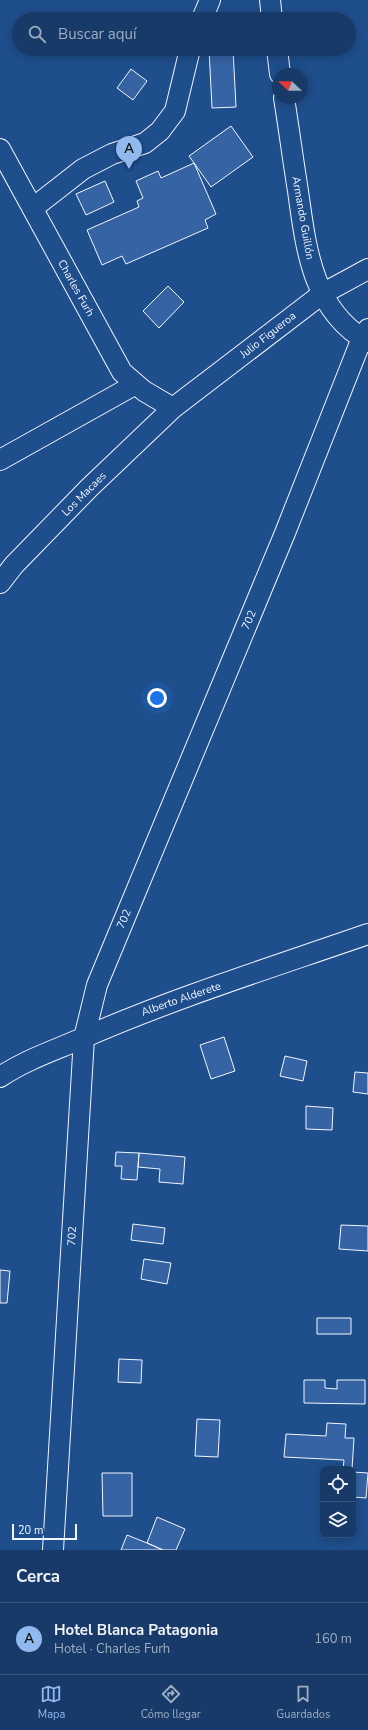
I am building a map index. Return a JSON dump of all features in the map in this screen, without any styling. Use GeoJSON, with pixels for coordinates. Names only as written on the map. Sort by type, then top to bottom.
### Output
{"type":"FeatureCollection","features":[{"type":"Feature","properties":{"kind":"street"},"geometry":{"type":"LineString","coordinates":[[205,12],[210,0]]}},
{"type":"Feature","properties":{"kind":"street"},"geometry":{"type":"LineString","coordinates":[[33,208],[83,169],[112,154],[145,143],[160,131],[175,111],[188,56]]}},
{"type":"Feature","properties":{"kind":"street"},"geometry":{"type":"LineString","coordinates":[[278,56],[279,68]]}},
{"type":"Feature","properties":{"kind":"street","name":"Armando Guillón"},"geometry":{"type":"LineString","coordinates":[[285,104],[308,255],[322,294],[339,320],[366,336]]}},
{"type":"Feature","properties":{"kind":"street","name":"Charles Furh"},"geometry":{"type":"LineString","coordinates":[[0,149],[122,372],[144,391],[173,408]]}},
{"type":"Feature","properties":{"kind":"street","name":"Julio Figueroa"},"geometry":{"type":"LineString","coordinates":[[173,408],[322,294],[368,269]]}},
{"type":"Feature","properties":{"kind":"street","name":"702"},"geometry":{"type":"LineString","coordinates":[[53,1550],[84,1038],[97,986],[366,336]]}},
{"type":"Feature","properties":{"kind":"street"},"geometry":{"type":"LineString","coordinates":[[0,460],[136,384]]}},
{"type":"Feature","properties":{"kind":"street","name":"Los Macaes"},"geometry":{"type":"LineString","coordinates":[[0,583],[14,565],[89,488],[173,408]]}},
{"type":"Feature","properties":{"kind":"street","name":"Alberto Alderete"},"geometry":{"type":"LineString","coordinates":[[0,1077],[16,1066],[40,1054],[84,1038],[129,1017],[368,934]]}},
{"type":"Feature","properties":{"kind":"building"},"geometry":{"type":"Polygon","coordinates":[[[209,56],[233,56],[236,107],[212,108],[209,56]]]}},
{"type":"Feature","properties":{"kind":"building"},"geometry":{"type":"Polygon","coordinates":[[[131,69],[147,81],[133,100],[117,88],[131,69]]]}},
{"type":"Feature","properties":{"kind":"building"},"geometry":{"type":"Polygon","coordinates":[[[231,126],[253,157],[211,187],[189,156],[231,126]]]}},
{"type":"Feature","properties":{"kind":"building"},"geometry":{"type":"Polygon","coordinates":[[[194,163],[216,214],[205,220],[208,228],[126,264],[122,256],[102,265],[87,230],[139,207],[137,201],[143,198],[136,181],[158,171],[161,178],[194,163]]]}},
{"type":"Feature","properties":{"kind":"building"},"geometry":{"type":"Polygon","coordinates":[[[105,181],[114,202],[86,215],[76,194],[105,181]]]}},
{"type":"Feature","properties":{"kind":"building"},"geometry":{"type":"Polygon","coordinates":[[[168,286],[184,302],[159,328],[143,311],[168,286]]]}},
{"type":"Feature","properties":{"kind":"building"},"geometry":{"type":"Polygon","coordinates":[[[224,1037],[235,1071],[211,1079],[200,1045],[224,1037]]]}},
{"type":"Feature","properties":{"kind":"building"},"geometry":{"type":"Polygon","coordinates":[[[285,1056],[307,1061],[303,1081],[280,1076],[285,1056]]]}},
{"type":"Feature","properties":{"kind":"building"},"geometry":{"type":"Polygon","coordinates":[[[355,1072],[368,1073],[368,1094],[353,1092],[355,1072]]]}},
{"type":"Feature","properties":{"kind":"building"},"geometry":{"type":"Polygon","coordinates":[[[306,1106],[333,1108],[332,1130],[306,1129],[306,1106]]]}},
{"type":"Feature","properties":{"kind":"building"},"geometry":{"type":"Polygon","coordinates":[[[116,1152],[139,1153],[137,1180],[121,1179],[122,1166],[115,1166],[116,1152]]]}},
{"type":"Feature","properties":{"kind":"building"},"geometry":{"type":"Polygon","coordinates":[[[139,1153],[185,1157],[183,1184],[159,1182],[160,1169],[138,1167],[139,1153]]]}},
{"type":"Feature","properties":{"kind":"building"},"geometry":{"type":"Polygon","coordinates":[[[133,1224],[165,1228],[163,1244],[131,1240],[133,1224]]]}},
{"type":"Feature","properties":{"kind":"building"},"geometry":{"type":"Polygon","coordinates":[[[341,1225],[368,1226],[368,1251],[339,1249],[341,1225]]]}},
{"type":"Feature","properties":{"kind":"building"},"geometry":{"type":"Polygon","coordinates":[[[144,1259],[171,1263],[167,1284],[141,1279],[144,1259]]]}},
{"type":"Feature","properties":{"kind":"building"},"geometry":{"type":"Polygon","coordinates":[[[0,1270],[10,1271],[7,1303],[0,1303],[0,1270]]]}},
{"type":"Feature","properties":{"kind":"building"},"geometry":{"type":"Polygon","coordinates":[[[317,1318],[351,1318],[351,1334],[317,1334],[317,1318]]]}},
{"type":"Feature","properties":{"kind":"building"},"geometry":{"type":"Polygon","coordinates":[[[119,1359],[142,1360],[141,1383],[118,1382],[119,1359]]]}},
{"type":"Feature","properties":{"kind":"building"},"geometry":{"type":"Polygon","coordinates":[[[304,1380],[325,1380],[325,1388],[337,1389],[337,1380],[365,1380],[365,1404],[304,1403],[304,1380]]]}},
{"type":"Feature","properties":{"kind":"building"},"geometry":{"type":"Polygon","coordinates":[[[197,1419],[220,1420],[218,1457],[195,1456],[197,1419]]]}},
{"type":"Feature","properties":{"kind":"building"},"geometry":{"type":"Polygon","coordinates":[[[327,1423],[346,1424],[345,1438],[354,1438],[352,1466],[343,1466],[344,1460],[284,1457],[286,1434],[326,1436],[327,1423]]]}},
{"type":"Feature","properties":{"kind":"building"},"geometry":{"type":"Polygon","coordinates":[[[356,1472],[368,1473],[366,1498],[356,1497],[356,1472]]]}},
{"type":"Feature","properties":{"kind":"building"},"geometry":{"type":"Polygon","coordinates":[[[102,1473],[132,1473],[132,1516],[103,1516],[102,1473]]]}},
{"type":"Feature","properties":{"kind":"building"},"geometry":{"type":"Polygon","coordinates":[[[157,1517],[185,1529],[176,1550],[163,1550],[147,1543],[157,1517]]]}},
{"type":"Feature","properties":{"kind":"building"},"geometry":{"type":"Polygon","coordinates":[[[127,1535],[147,1543],[163,1550],[121,1550],[127,1535]]]}},
{"type":"Feature","properties":{"kind":"place","name":"Hotel Blanca Patagonia"},"geometry":{"type":"Point","coordinates":[129,169]}}]}
